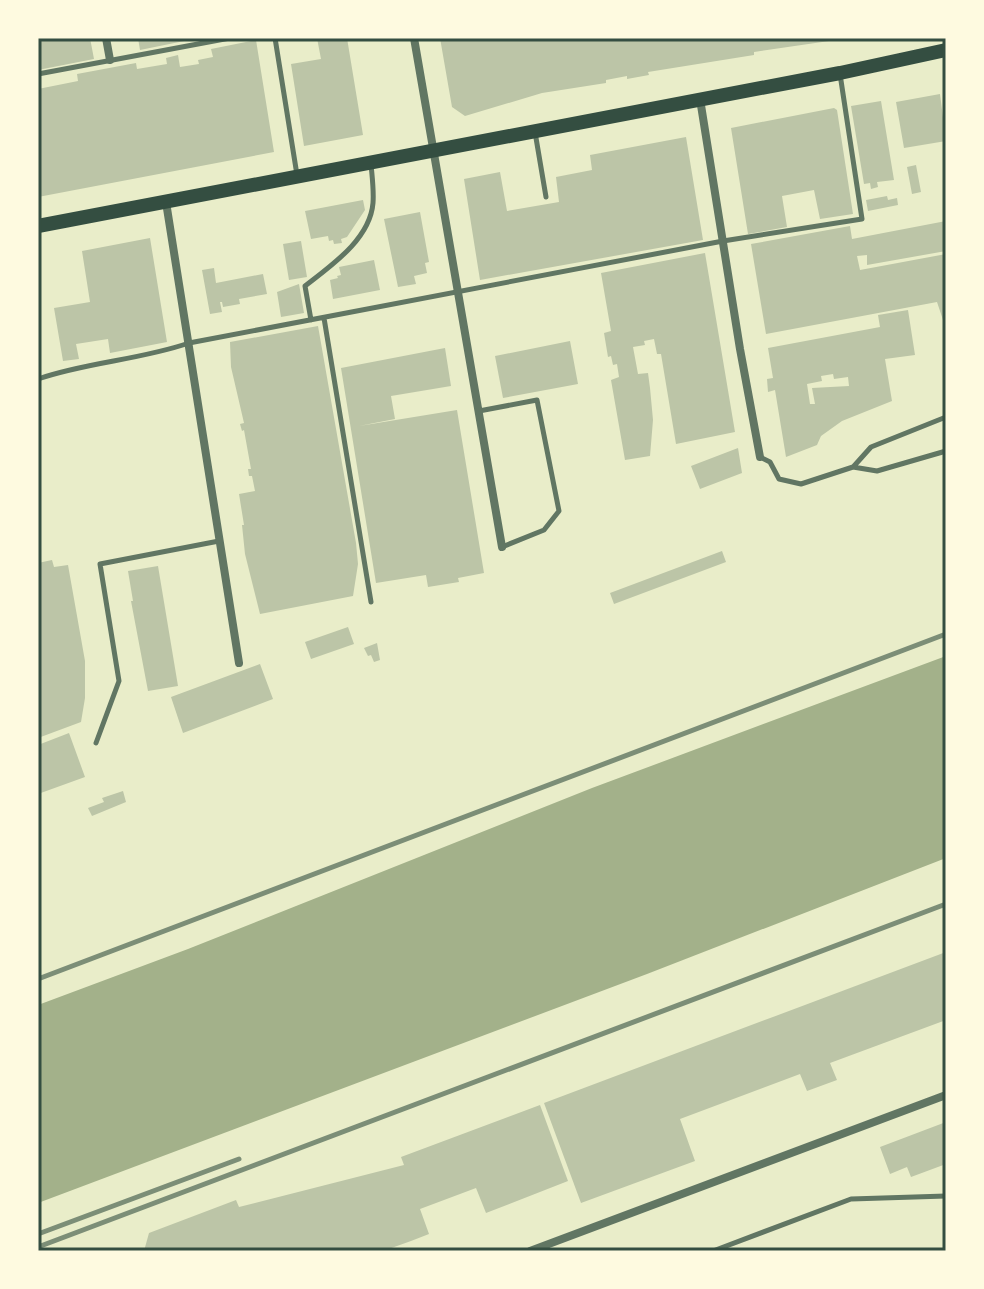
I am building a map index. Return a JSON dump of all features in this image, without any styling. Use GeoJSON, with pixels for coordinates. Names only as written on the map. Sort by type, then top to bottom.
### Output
{"type":"FeatureCollection","features":[{"type":"Feature","properties":{"kind":"main road"},"geometry":{"type":"LineString","coordinates":[[38,226],[946,53]]}},
{"type":"Feature","properties":{"kind":"street"},"geometry":{"type":"LineString","coordinates":[[106,38],[110,60]]}},
{"type":"Feature","properties":{"kind":"street"},"geometry":{"type":"LineString","coordinates":[[414,38],[502,547]]}},
{"type":"Feature","properties":{"kind":"street"},"geometry":{"type":"LineString","coordinates":[[700,99],[760,457]]}},
{"type":"Feature","properties":{"kind":"street"},"geometry":{"type":"LineString","coordinates":[[166,202],[239,663]]}},
{"type":"Feature","properties":{"kind":"street"},"geometry":{"type":"LineString","coordinates":[[530,1251],[946,1095]]}},
{"type":"Feature","properties":{"kind":"lane"},"geometry":{"type":"LineString","coordinates":[[38,74],[230,38]]}},
{"type":"Feature","properties":{"kind":"lane"},"geometry":{"type":"LineString","coordinates":[[275,38],[298,177]]}},
{"type":"Feature","properties":{"kind":"lane"},"geometry":{"type":"LineString","coordinates":[[38,379],[61,371],[166,352],[189,343],[723,241],[862,219],[840,73]]}},
{"type":"Feature","properties":{"kind":"lane"},"geometry":{"type":"LineString","coordinates":[[535,131],[546,197]]}},
{"type":"Feature","properties":{"kind":"lane"},"geometry":{"type":"LineString","coordinates":[[311,320],[305,286],[351,247],[365,228],[373,205],[371,163]]}},
{"type":"Feature","properties":{"kind":"lane"},"geometry":{"type":"LineString","coordinates":[[324,318],[371,602]]}},
{"type":"Feature","properties":{"kind":"lane"},"geometry":{"type":"LineString","coordinates":[[478,412],[537,400],[559,511],[544,530],[502,547]]}},
{"type":"Feature","properties":{"kind":"lane"},"geometry":{"type":"LineString","coordinates":[[853,467],[871,447],[946,417]]}},
{"type":"Feature","properties":{"kind":"lane"},"geometry":{"type":"LineString","coordinates":[[760,457],[770,462],[779,479],[801,484],[853,467],[877,471],[946,451]]}},
{"type":"Feature","properties":{"kind":"lane"},"geometry":{"type":"LineString","coordinates":[[96,743],[119,681],[100,564],[219,541]]}},
{"type":"Feature","properties":{"kind":"lane"},"geometry":{"type":"LineString","coordinates":[[713,1251],[851,1199],[946,1196]]}},
{"type":"Feature","properties":{"kind":"shaded area"},"geometry":{"type":"Polygon","coordinates":[[[946,656],[946,858],[38,1203],[38,1005],[188,949],[592,788],[946,656]]]}},
{"type":"Feature","properties":{"kind":"building"},"geometry":{"type":"Polygon","coordinates":[[[38,38],[90,38],[94,59],[38,70],[38,38]]]}},
{"type":"Feature","properties":{"kind":"building"},"geometry":{"type":"Polygon","coordinates":[[[138,38],[194,38],[194,39],[140,50],[138,38]]]}},
{"type":"Feature","properties":{"kind":"building"},"geometry":{"type":"Polygon","coordinates":[[[317,38],[347,38],[363,135],[304,146],[291,64],[321,59],[317,38]]]}},
{"type":"Feature","properties":{"kind":"building"},"geometry":{"type":"Polygon","coordinates":[[[440,38],[828,38],[829,41],[754,52],[754,55],[542,93],[465,116],[452,107],[440,38]]]}},
{"type":"Feature","properties":{"kind":"building"},"geometry":{"type":"Polygon","coordinates":[[[256,40],[274,152],[38,197],[38,89],[78,81],[77,74],[136,63],[137,69],[167,64],[166,58],[178,55],[180,67],[199,64],[198,60],[213,57],[211,49],[256,40]]]}},
{"type":"Feature","properties":{"kind":"building"},"geometry":{"type":"Polygon","coordinates":[[[940,94],[946,141],[904,148],[896,102],[940,94]]]}},
{"type":"Feature","properties":{"kind":"building"},"geometry":{"type":"Polygon","coordinates":[[[881,101],[894,180],[877,182],[878,187],[871,189],[870,183],[864,184],[851,106],[881,101]]]}},
{"type":"Feature","properties":{"kind":"building"},"geometry":{"type":"Polygon","coordinates":[[[834,108],[837,110],[853,214],[820,219],[814,190],[782,196],[787,227],[748,234],[731,128],[834,108]]]}},
{"type":"Feature","properties":{"kind":"building"},"geometry":{"type":"Polygon","coordinates":[[[686,137],[703,240],[480,280],[464,179],[500,172],[507,211],[559,202],[556,177],[592,170],[590,155],[686,137]]]}},
{"type":"Feature","properties":{"kind":"building"},"geometry":{"type":"Polygon","coordinates":[[[916,165],[921,192],[912,194],[907,167],[916,165]]]}},
{"type":"Feature","properties":{"kind":"building"},"geometry":{"type":"Polygon","coordinates":[[[887,196],[888,200],[897,198],[898,205],[868,211],[866,200],[887,196]]]}},
{"type":"Feature","properties":{"kind":"building"},"geometry":{"type":"Polygon","coordinates":[[[363,200],[365,210],[347,237],[341,239],[342,243],[334,244],[328,236],[311,239],[305,211],[363,200]]]}},
{"type":"Feature","properties":{"kind":"building"},"geometry":{"type":"Polygon","coordinates":[[[420,212],[429,262],[425,263],[427,273],[414,276],[416,284],[398,287],[384,219],[420,212]]]}},
{"type":"Feature","properties":{"kind":"building"},"geometry":{"type":"Polygon","coordinates":[[[946,221],[946,251],[867,265],[867,255],[857,256],[860,270],[946,254],[946,329],[937,302],[766,334],[751,244],[850,226],[852,239],[946,221]]]}},
{"type":"Feature","properties":{"kind":"building"},"geometry":{"type":"Polygon","coordinates":[[[150,238],[167,342],[110,353],[108,339],[76,344],[79,359],[63,361],[54,308],[90,302],[82,251],[150,238]]]}},
{"type":"Feature","properties":{"kind":"building"},"geometry":{"type":"Polygon","coordinates":[[[301,241],[307,277],[289,280],[283,244],[301,241]]]}},
{"type":"Feature","properties":{"kind":"building"},"geometry":{"type":"Polygon","coordinates":[[[705,253],[735,432],[676,444],[661,354],[657,354],[654,339],[644,341],[645,345],[633,347],[638,374],[648,373],[653,420],[650,456],[625,460],[611,380],[619,377],[617,364],[613,365],[611,356],[608,357],[604,333],[611,331],[601,273],[705,253]]]}},
{"type":"Feature","properties":{"kind":"building"},"geometry":{"type":"Polygon","coordinates":[[[374,260],[380,290],[333,299],[330,280],[341,275],[339,267],[374,260]]]}},
{"type":"Feature","properties":{"kind":"building"},"geometry":{"type":"Polygon","coordinates":[[[214,268],[216,283],[263,274],[267,294],[239,299],[240,304],[223,307],[220,302],[222,312],[210,314],[202,270],[214,268]]]}},
{"type":"Feature","properties":{"kind":"building"},"geometry":{"type":"Polygon","coordinates":[[[299,284],[304,313],[281,317],[277,292],[299,284]]]}},
{"type":"Feature","properties":{"kind":"building"},"geometry":{"type":"Polygon","coordinates":[[[908,310],[915,355],[885,359],[892,401],[842,421],[821,436],[817,445],[786,457],[775,390],[768,392],[767,379],[773,378],[768,348],[880,327],[878,315],[908,310]],[[833,374],[821,376],[822,381],[807,384],[810,404],[815,404],[812,388],[849,386],[848,377],[834,379],[833,374]]]}},
{"type":"Feature","properties":{"kind":"building"},"geometry":{"type":"Polygon","coordinates":[[[318,326],[356,543],[358,564],[353,596],[260,614],[245,554],[239,494],[255,491],[252,476],[249,476],[248,469],[251,469],[244,430],[240,424],[244,423],[231,367],[230,342],[318,326]]]}},
{"type":"Feature","properties":{"kind":"building"},"geometry":{"type":"Polygon","coordinates":[[[570,341],[578,384],[503,398],[495,356],[570,341]]]}},
{"type":"Feature","properties":{"kind":"building"},"geometry":{"type":"Polygon","coordinates":[[[445,348],[451,386],[391,396],[395,419],[359,426],[457,410],[484,573],[458,578],[459,582],[428,587],[426,575],[376,583],[341,368],[445,348]]]}},
{"type":"Feature","properties":{"kind":"building"},"geometry":{"type":"Polygon","coordinates":[[[738,448],[742,473],[700,489],[691,466],[738,448]]]}},
{"type":"Feature","properties":{"kind":"building"},"geometry":{"type":"Polygon","coordinates":[[[722,551],[726,562],[614,604],[610,593],[722,551]]]}},
{"type":"Feature","properties":{"kind":"building"},"geometry":{"type":"Polygon","coordinates":[[[52,560],[54,567],[68,565],[85,661],[85,698],[81,722],[38,738],[38,563],[52,560]]]}},
{"type":"Feature","properties":{"kind":"building"},"geometry":{"type":"Polygon","coordinates":[[[158,566],[178,686],[148,691],[128,571],[158,566]]]}},
{"type":"Feature","properties":{"kind":"building"},"geometry":{"type":"Polygon","coordinates":[[[348,627],[354,644],[311,659],[305,642],[348,627]]]}},
{"type":"Feature","properties":{"kind":"building"},"geometry":{"type":"Polygon","coordinates":[[[377,643],[380,660],[374,662],[364,648],[377,643]]]}},
{"type":"Feature","properties":{"kind":"building"},"geometry":{"type":"Polygon","coordinates":[[[260,664],[273,699],[183,733],[171,697],[260,664]]]}},
{"type":"Feature","properties":{"kind":"building"},"geometry":{"type":"Polygon","coordinates":[[[69,733],[85,777],[38,794],[38,745],[69,733]]]}},
{"type":"Feature","properties":{"kind":"building"},"geometry":{"type":"Polygon","coordinates":[[[123,791],[126,802],[92,816],[88,808],[104,802],[102,798],[123,791]]]}},
{"type":"Feature","properties":{"kind":"building"},"geometry":{"type":"Polygon","coordinates":[[[946,952],[946,1020],[830,1063],[837,1080],[807,1091],[800,1074],[680,1119],[695,1161],[581,1203],[544,1103],[946,952]]]}},
{"type":"Feature","properties":{"kind":"building"},"geometry":{"type":"Polygon","coordinates":[[[540,1105],[568,1181],[486,1213],[476,1188],[420,1209],[429,1234],[411,1241],[383,1251],[144,1251],[149,1233],[236,1200],[239,1207],[404,1165],[401,1157],[540,1105]]]}},
{"type":"Feature","properties":{"kind":"building"},"geometry":{"type":"Polygon","coordinates":[[[946,1122],[946,1164],[911,1177],[907,1167],[890,1174],[880,1147],[946,1122]]]}},
{"type":"Feature","properties":{"kind":"railway"},"geometry":{"type":"LineString","coordinates":[[38,979],[946,634]]}},
{"type":"Feature","properties":{"kind":"railway"},"geometry":{"type":"LineString","coordinates":[[38,1247],[946,904]]}},
{"type":"Feature","properties":{"kind":"railway"},"geometry":{"type":"LineString","coordinates":[[38,1234],[239,1159]]}}]}
